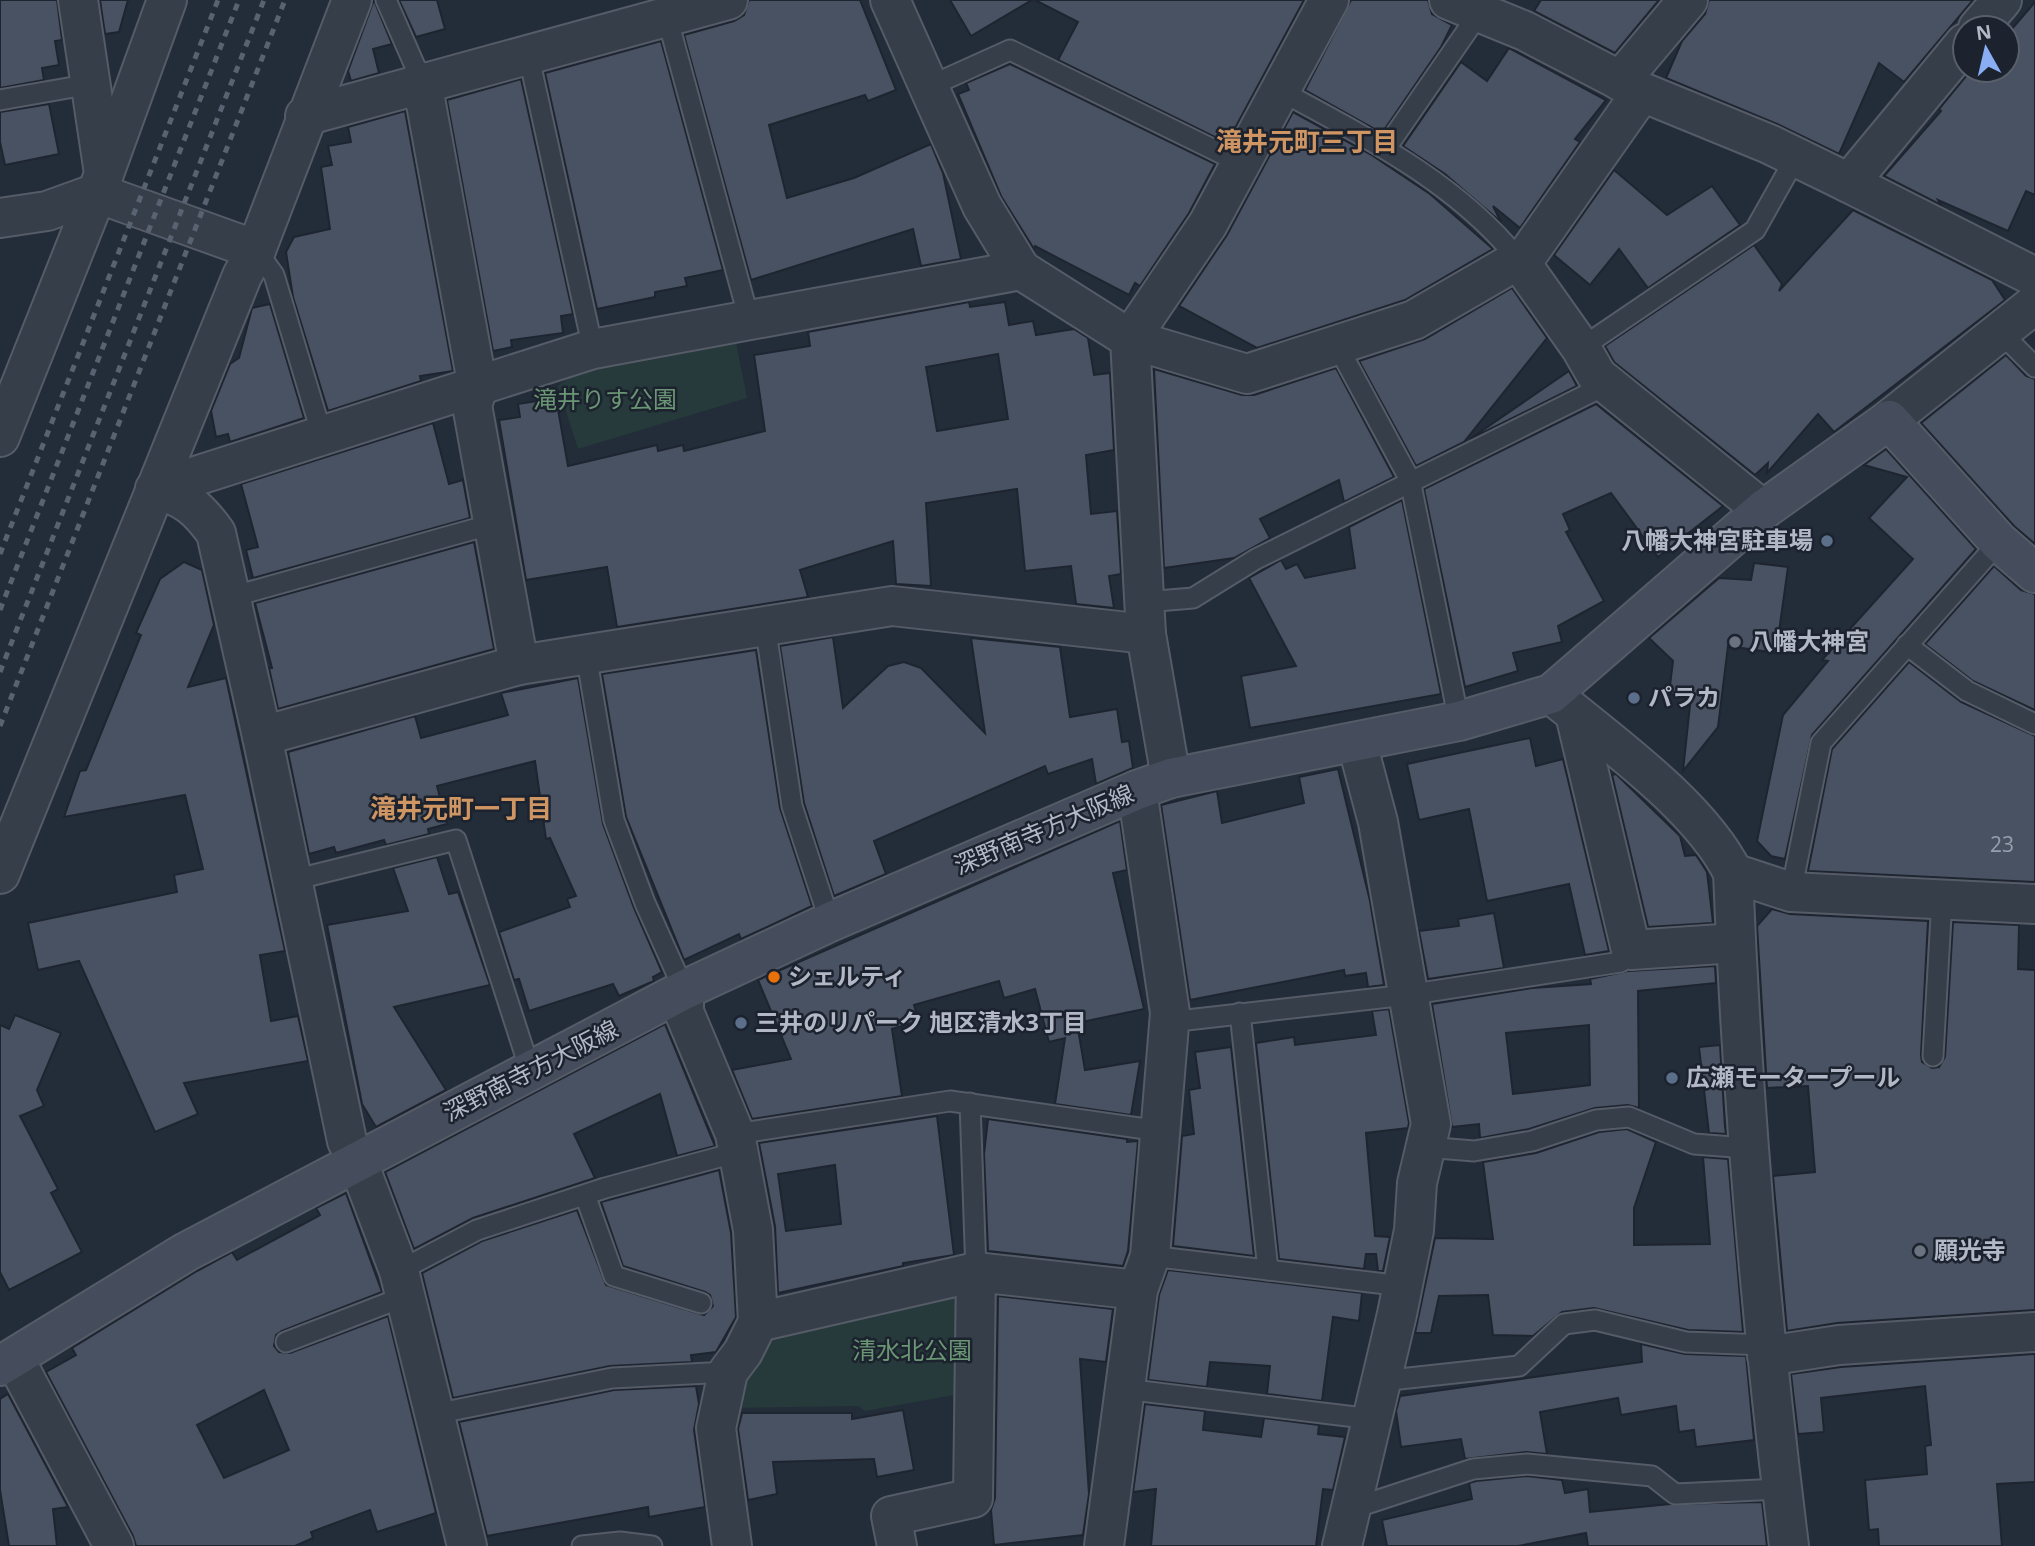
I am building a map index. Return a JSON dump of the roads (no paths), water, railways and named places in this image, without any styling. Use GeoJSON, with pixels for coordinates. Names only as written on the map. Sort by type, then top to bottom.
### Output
{"type":"FeatureCollection","features":[{"type":"Feature","properties":{"kind":"main road","name":"深野南寺方大阪線"},"geometry":{"type":"LineString","coordinates":[[7,1362],[186,1252],[357,1160],[531,1073],[684,990],[830,922],[1154,784],[1459,721],[1563,704],[1763,510],[1889,420]]}},
{"type":"Feature","properties":{"kind":"main road"},"geometry":{"type":"LineString","coordinates":[[1889,420],[1999,542],[2035,573]]}},
{"type":"Feature","properties":{"kind":"street"},"geometry":{"type":"LineString","coordinates":[[78,0],[91,84],[100,183]]}},
{"type":"Feature","properties":{"kind":"street"},"geometry":{"type":"LineString","coordinates":[[0,437],[100,183],[167,0]]}},
{"type":"Feature","properties":{"kind":"street"},"geometry":{"type":"LineString","coordinates":[[0,874],[155,489],[256,250],[305,116],[352,0]]}},
{"type":"Feature","properties":{"kind":"street"},"geometry":{"type":"LineString","coordinates":[[305,116],[728,0]]}},
{"type":"Feature","properties":{"kind":"street"},"geometry":{"type":"LineString","coordinates":[[890,0],[982,206],[1021,270],[1130,339],[1247,374],[1414,320],[1528,254],[1688,0]]}},
{"type":"Feature","properties":{"kind":"street"},"geometry":{"type":"LineString","coordinates":[[1104,1546],[1124,1390],[1144,1273],[1169,1022],[1130,339],[1208,224],[1329,0]]}},
{"type":"Feature","properties":{"kind":"street"},"geometry":{"type":"LineString","coordinates":[[1990,14],[2002,0]]}},
{"type":"Feature","properties":{"kind":"street"},"geometry":{"type":"LineString","coordinates":[[1465,6],[1525,31],[1631,87],[1796,157],[2035,277]]}},
{"type":"Feature","properties":{"kind":"street"},"geometry":{"type":"LineString","coordinates":[[1849,183],[1951,60]]}},
{"type":"Feature","properties":{"kind":"street"},"geometry":{"type":"LineString","coordinates":[[422,82],[478,388],[472,404],[519,665]]}},
{"type":"Feature","properties":{"kind":"street"},"geometry":{"type":"LineString","coordinates":[[0,218],[47,211],[100,183]]}},
{"type":"Feature","properties":{"kind":"street"},"geometry":{"type":"LineString","coordinates":[[100,183],[256,250]]}},
{"type":"Feature","properties":{"kind":"street"},"geometry":{"type":"LineString","coordinates":[[1518,260],[1581,348],[1597,376],[1763,510]]}},
{"type":"Feature","properties":{"kind":"street"},"geometry":{"type":"LineString","coordinates":[[155,489],[478,388],[593,349],[1021,270]]}},
{"type":"Feature","properties":{"kind":"street"},"geometry":{"type":"LineString","coordinates":[[1889,420],[2035,304]]}},
{"type":"Feature","properties":{"kind":"street"},"geometry":{"type":"LineString","coordinates":[[155,489],[180,496],[199,509],[216,533],[262,736],[347,1141],[357,1160],[402,1283],[435,1414],[458,1544]]}},
{"type":"Feature","properties":{"kind":"street"},"geometry":{"type":"LineString","coordinates":[[262,736],[519,665],[892,606],[1145,618]]}},
{"type":"Feature","properties":{"kind":"street"},"geometry":{"type":"LineString","coordinates":[[1563,704],[1645,771],[1720,847],[1733,873],[1747,1148],[1766,1350],[1789,1546]]}},
{"type":"Feature","properties":{"kind":"street"},"geometry":{"type":"LineString","coordinates":[[1563,704],[1632,950],[1736,943]]}},
{"type":"Feature","properties":{"kind":"street"},"geometry":{"type":"LineString","coordinates":[[1342,1546],[1403,1286],[1431,1124],[1378,821],[1357,743]]}},
{"type":"Feature","properties":{"kind":"street"},"geometry":{"type":"LineString","coordinates":[[1733,873],[1791,892],[2035,904]]}},
{"type":"Feature","properties":{"kind":"street"},"geometry":{"type":"LineString","coordinates":[[684,990],[684,1012],[736,1143],[753,1230],[758,1322],[743,1352],[728,1371],[716,1428],[725,1545]]}},
{"type":"Feature","properties":{"kind":"street"},"geometry":{"type":"LineString","coordinates":[[758,1322],[976,1272],[1144,1273]]}},
{"type":"Feature","properties":{"kind":"street"},"geometry":{"type":"LineString","coordinates":[[897,1546],[891,1516],[973,1498],[976,1272]]}},
{"type":"Feature","properties":{"kind":"street"},"geometry":{"type":"LineString","coordinates":[[1766,1350],[2035,1332]]}},
{"type":"Feature","properties":{"kind":"street"},"geometry":{"type":"LineString","coordinates":[[7,1362],[114,1546]]}},
{"type":"Feature","properties":{"kind":"lane"},"geometry":{"type":"LineString","coordinates":[[386,0],[422,82]]}},
{"type":"Feature","properties":{"kind":"lane"},"geometry":{"type":"LineString","coordinates":[[1386,149],[1465,6]]}},
{"type":"Feature","properties":{"kind":"lane"},"geometry":{"type":"LineString","coordinates":[[667,17],[749,319]]}},
{"type":"Feature","properties":{"kind":"lane"},"geometry":{"type":"LineString","coordinates":[[928,87],[1010,50],[1241,163]]}},
{"type":"Feature","properties":{"kind":"lane"},"geometry":{"type":"LineString","coordinates":[[528,53],[593,349]]}},
{"type":"Feature","properties":{"kind":"lane"},"geometry":{"type":"LineString","coordinates":[[0,100],[91,84]]}},
{"type":"Feature","properties":{"kind":"lane"},"geometry":{"type":"LineString","coordinates":[[1279,90],[1386,149],[1448,192],[1494,230],[1518,260]]}},
{"type":"Feature","properties":{"kind":"lane"},"geometry":{"type":"LineString","coordinates":[[1581,348],[1755,230],[1796,157]]}},
{"type":"Feature","properties":{"kind":"lane"},"geometry":{"type":"LineString","coordinates":[[256,250],[274,275],[322,435]]}},
{"type":"Feature","properties":{"kind":"lane"},"geometry":{"type":"LineString","coordinates":[[1999,331],[2035,367]]}},
{"type":"Feature","properties":{"kind":"lane"},"geometry":{"type":"LineString","coordinates":[[1337,345],[1410,480],[1459,721]]}},
{"type":"Feature","properties":{"kind":"lane"},"geometry":{"type":"LineString","coordinates":[[1145,618],[1193,598],[1256,559],[1410,480],[1608,384]]}},
{"type":"Feature","properties":{"kind":"lane"},"geometry":{"type":"LineString","coordinates":[[231,597],[495,523]]}},
{"type":"Feature","properties":{"kind":"lane"},"geometry":{"type":"LineString","coordinates":[[1791,892],[1821,743],[1999,542]]}},
{"type":"Feature","properties":{"kind":"lane"},"geometry":{"type":"LineString","coordinates":[[765,625],[792,806],[830,922]]}},
{"type":"Feature","properties":{"kind":"lane"},"geometry":{"type":"LineString","coordinates":[[1907,645],[1967,691],[2035,724]]}},
{"type":"Feature","properties":{"kind":"lane"},"geometry":{"type":"LineString","coordinates":[[586,654],[614,820],[645,903],[684,990]]}},
{"type":"Feature","properties":{"kind":"lane"},"geometry":{"type":"LineString","coordinates":[[293,880],[456,840],[531,1073]]}},
{"type":"Feature","properties":{"kind":"lane"},"geometry":{"type":"LineString","coordinates":[[1933,1056],[1942,899]]}},
{"type":"Feature","properties":{"kind":"lane"},"geometry":{"type":"LineString","coordinates":[[1169,1022],[1407,995],[1621,962],[1632,950]]}},
{"type":"Feature","properties":{"kind":"lane"},"geometry":{"type":"LineString","coordinates":[[1240,1013],[1268,1270]]}},
{"type":"Feature","properties":{"kind":"lane"},"geometry":{"type":"LineString","coordinates":[[286,1342],[402,1283],[478,1230],[736,1143],[950,1101],[1160,1131]]}},
{"type":"Feature","properties":{"kind":"lane"},"geometry":{"type":"LineString","coordinates":[[971,1103],[976,1272]]}},
{"type":"Feature","properties":{"kind":"lane"},"geometry":{"type":"LineString","coordinates":[[1426,1147],[1474,1151],[1532,1141],[1596,1120],[1629,1117],[1694,1144],[1747,1148]]}},
{"type":"Feature","properties":{"kind":"lane"},"geometry":{"type":"LineString","coordinates":[[585,1195],[614,1276],[701,1303]]}},
{"type":"Feature","properties":{"kind":"lane"},"geometry":{"type":"LineString","coordinates":[[1144,1273],[1268,1270],[1403,1286]]}},
{"type":"Feature","properties":{"kind":"lane"},"geometry":{"type":"LineString","coordinates":[[1381,1381],[1519,1366],[1564,1324],[1595,1320],[1686,1342],[1766,1350]]}},
{"type":"Feature","properties":{"kind":"lane"},"geometry":{"type":"LineString","coordinates":[[435,1414],[612,1378],[728,1371]]}},
{"type":"Feature","properties":{"kind":"lane"},"geometry":{"type":"LineString","coordinates":[[1124,1390],[1372,1419]]}},
{"type":"Feature","properties":{"kind":"lane"},"geometry":{"type":"LineString","coordinates":[[1351,1509],[1473,1469],[1527,1464],[1652,1476],[1675,1494],[1782,1489]]}},
{"type":"Feature","properties":{"kind":"lane"},"geometry":{"type":"LineString","coordinates":[[582,1546],[620,1542],[652,1546]]}},
{"type":"Feature","properties":{"kind":"railway"},"geometry":{"type":"LineString","coordinates":[[0,554],[218,0]]}},
{"type":"Feature","properties":{"kind":"railway"},"geometry":{"type":"LineString","coordinates":[[0,610],[239,0]]}},
{"type":"Feature","properties":{"kind":"railway"},"geometry":{"type":"LineString","coordinates":[[0,672],[264,0]]}},
{"type":"Feature","properties":{"kind":"railway"},"geometry":{"type":"LineString","coordinates":[[0,726],[285,0]]}},
{"type":"Feature","properties":{"kind":"place","name":"八幡大神宮駐車場"},"geometry":{"type":"Point","coordinates":[1827,541]}},
{"type":"Feature","properties":{"kind":"place","name":"八幡大神宮"},"geometry":{"type":"Point","coordinates":[1735,642]}},
{"type":"Feature","properties":{"kind":"place","name":"パラカ"},"geometry":{"type":"Point","coordinates":[1634,698]}},
{"type":"Feature","properties":{"kind":"place","name":"シェルティ"},"geometry":{"type":"Point","coordinates":[774,977]}},
{"type":"Feature","properties":{"kind":"place","name":"三井のリパーク 旭区清水3丁目"},"geometry":{"type":"Point","coordinates":[741,1023]}},
{"type":"Feature","properties":{"kind":"place","name":"広瀬モータープール"},"geometry":{"type":"Point","coordinates":[1672,1078]}},
{"type":"Feature","properties":{"kind":"place","name":"願光寺"},"geometry":{"type":"Point","coordinates":[1920,1251]}},
{"type":"Feature","properties":{"kind":"district","name":"滝井元町三丁目"},"geometry":{"type":"Point","coordinates":[1307,142]}},
{"type":"Feature","properties":{"kind":"district","name":"滝井元町一丁目"},"geometry":{"type":"Point","coordinates":[461,809]}},
{"type":"Feature","properties":{"kind":"park label","name":"滝井りす公園"},"geometry":{"type":"Point","coordinates":[605,400]}},
{"type":"Feature","properties":{"kind":"park label","name":"清水北公園"},"geometry":{"type":"Point","coordinates":[912,1351]}}]}
